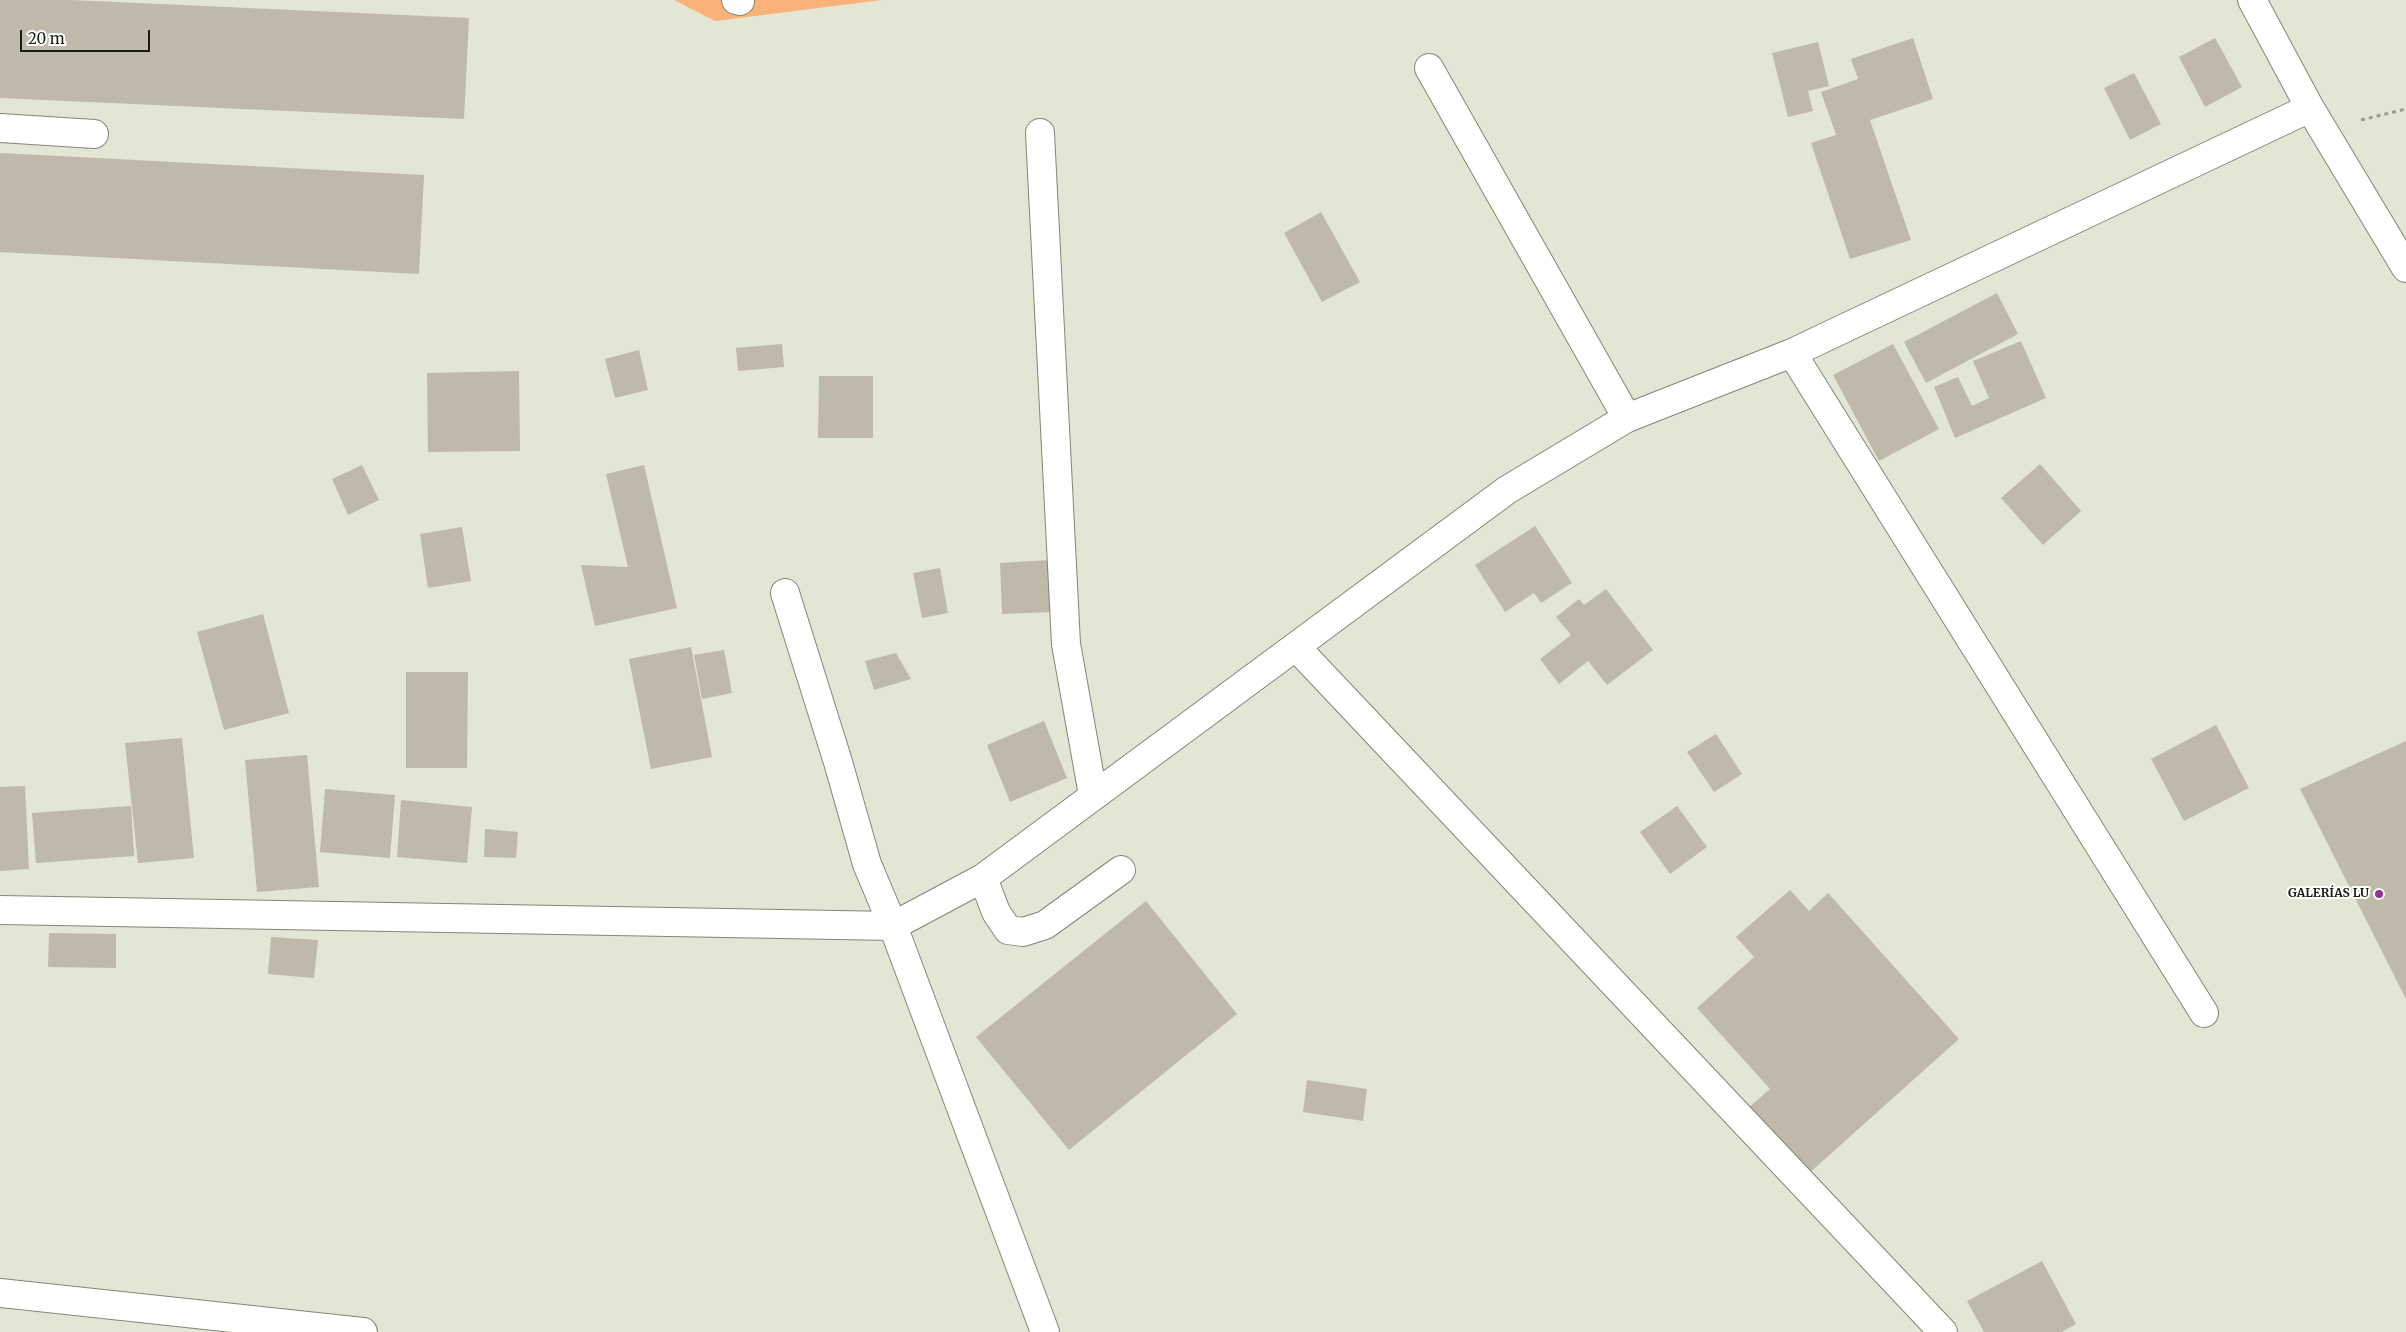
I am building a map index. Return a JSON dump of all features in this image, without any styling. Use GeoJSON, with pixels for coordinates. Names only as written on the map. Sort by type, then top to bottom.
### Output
{"type":"FeatureCollection","features":[{"type":"Feature","properties":{"kind":"street"},"geometry":{"type":"LineString","coordinates":[[736,0],[740,1]]}},
{"type":"Feature","properties":{"kind":"street"},"geometry":{"type":"LineString","coordinates":[[2252,0],[2316,119],[2406,268]]}},
{"type":"Feature","properties":{"kind":"street"},"geometry":{"type":"LineString","coordinates":[[1429,68],[1627,418]]}},
{"type":"Feature","properties":{"kind":"street"},"geometry":{"type":"LineString","coordinates":[[0,910],[893,926],[983,878],[1507,490],[1627,418],[1792,352],[2316,119]]}},
{"type":"Feature","properties":{"kind":"street"},"geometry":{"type":"LineString","coordinates":[[0,128],[94,134]]}},
{"type":"Feature","properties":{"kind":"street"},"geometry":{"type":"LineString","coordinates":[[1040,133],[1066,644],[1093,796]]}},
{"type":"Feature","properties":{"kind":"street"},"geometry":{"type":"LineString","coordinates":[[1792,352],[2204,1013]]}},
{"type":"Feature","properties":{"kind":"street"},"geometry":{"type":"LineString","coordinates":[[785,593],[838,762],[867,864],[893,926],[1045,1332]]}},
{"type":"Feature","properties":{"kind":"street"},"geometry":{"type":"LineString","coordinates":[[1296,647],[1944,1332]]}},
{"type":"Feature","properties":{"kind":"street"},"geometry":{"type":"LineString","coordinates":[[983,878],[996,912],[1008,930],[1023,932],[1045,925],[1122,870]]}},
{"type":"Feature","properties":{"kind":"street"},"geometry":{"type":"LineString","coordinates":[[0,1293],[363,1332]]}},
{"type":"Feature","properties":{"kind":"path"},"geometry":{"type":"LineString","coordinates":[[2316,119],[2406,109]]}},
{"type":"Feature","properties":{"kind":"shaded area"},"geometry":{"type":"Polygon","coordinates":[[[674,0],[882,0],[715,21],[674,0]]]}},
{"type":"Feature","properties":{"kind":"building"},"geometry":{"type":"Polygon","coordinates":[[[0,0],[72,0],[469,18],[464,119],[0,98],[0,0]]]}},
{"type":"Feature","properties":{"kind":"building"},"geometry":{"type":"Polygon","coordinates":[[[1913,38],[1933,99],[1870,120],[1911,240],[1850,259],[1811,143],[1836,135],[1821,92],[1858,79],[1851,59],[1913,38]]]}},
{"type":"Feature","properties":{"kind":"building"},"geometry":{"type":"Polygon","coordinates":[[[2215,38],[2242,87],[2205,107],[2179,57],[2215,38]]]}},
{"type":"Feature","properties":{"kind":"building"},"geometry":{"type":"Polygon","coordinates":[[[1818,42],[1829,86],[1808,91],[1813,111],[1788,117],[1772,53],[1818,42]]]}},
{"type":"Feature","properties":{"kind":"building"},"geometry":{"type":"Polygon","coordinates":[[[2134,73],[2161,124],[2130,140],[2104,88],[2134,73]]]}},
{"type":"Feature","properties":{"kind":"building"},"geometry":{"type":"Polygon","coordinates":[[[0,153],[424,175],[419,274],[0,252],[0,153]]]}},
{"type":"Feature","properties":{"kind":"building"},"geometry":{"type":"Polygon","coordinates":[[[1321,212],[1360,282],[1322,302],[1284,233],[1321,212]]]}},
{"type":"Feature","properties":{"kind":"building"},"geometry":{"type":"Polygon","coordinates":[[[1997,293],[2018,334],[1926,383],[1904,342],[1997,293]]]}},
{"type":"Feature","properties":{"kind":"building"},"geometry":{"type":"Polygon","coordinates":[[[2021,341],[2046,398],[1955,438],[1934,387],[1958,377],[1972,406],[1989,398],[1973,361],[2021,341]]]}},
{"type":"Feature","properties":{"kind":"building"},"geometry":{"type":"Polygon","coordinates":[[[782,344],[784,367],[738,371],[736,348],[782,344]]]}},
{"type":"Feature","properties":{"kind":"building"},"geometry":{"type":"Polygon","coordinates":[[[1893,344],[1939,429],[1879,461],[1833,375],[1893,344]]]}},
{"type":"Feature","properties":{"kind":"building"},"geometry":{"type":"Polygon","coordinates":[[[639,350],[648,390],[615,398],[605,359],[639,350]]]}},
{"type":"Feature","properties":{"kind":"building"},"geometry":{"type":"Polygon","coordinates":[[[519,371],[520,451],[428,452],[427,373],[519,371]]]}},
{"type":"Feature","properties":{"kind":"building"},"geometry":{"type":"Polygon","coordinates":[[[819,376],[873,376],[873,438],[818,438],[819,376]]]}},
{"type":"Feature","properties":{"kind":"building"},"geometry":{"type":"Polygon","coordinates":[[[2040,464],[2081,511],[2043,545],[2001,498],[2040,464]]]}},
{"type":"Feature","properties":{"kind":"building"},"geometry":{"type":"Polygon","coordinates":[[[362,465],[379,500],[348,515],[332,479],[362,465]]]}},
{"type":"Feature","properties":{"kind":"building"},"geometry":{"type":"Polygon","coordinates":[[[644,465],[677,608],[595,626],[581,565],[628,567],[606,474],[644,465]]]}},
{"type":"Feature","properties":{"kind":"building"},"geometry":{"type":"Polygon","coordinates":[[[1535,526],[1572,583],[1541,603],[1534,593],[1505,612],[1475,565],[1535,526]]]}},
{"type":"Feature","properties":{"kind":"building"},"geometry":{"type":"Polygon","coordinates":[[[462,527],[471,581],[428,588],[420,534],[462,527]]]}},
{"type":"Feature","properties":{"kind":"building"},"geometry":{"type":"Polygon","coordinates":[[[1049,560],[1052,612],[1002,614],[1000,563],[1049,560]]]}},
{"type":"Feature","properties":{"kind":"building"},"geometry":{"type":"Polygon","coordinates":[[[940,568],[948,613],[922,618],[913,573],[940,568]]]}},
{"type":"Feature","properties":{"kind":"building"},"geometry":{"type":"Polygon","coordinates":[[[1606,589],[1653,650],[1607,685],[1588,661],[1559,684],[1540,659],[1571,635],[1556,617],[1579,599],[1584,605],[1606,589]]]}},
{"type":"Feature","properties":{"kind":"building"},"geometry":{"type":"Polygon","coordinates":[[[263,614],[289,713],[224,730],[197,632],[263,614]]]}},
{"type":"Feature","properties":{"kind":"building"},"geometry":{"type":"Polygon","coordinates":[[[691,647],[712,757],[651,769],[629,659],[691,647]]]}},
{"type":"Feature","properties":{"kind":"building"},"geometry":{"type":"Polygon","coordinates":[[[724,650],[732,693],[702,699],[694,655],[724,650]]]}},
{"type":"Feature","properties":{"kind":"building"},"geometry":{"type":"Polygon","coordinates":[[[896,653],[911,679],[874,690],[865,661],[896,653]]]}},
{"type":"Feature","properties":{"kind":"building"},"geometry":{"type":"Polygon","coordinates":[[[406,672],[468,672],[467,768],[406,768],[406,672]]]}},
{"type":"Feature","properties":{"kind":"building"},"geometry":{"type":"Polygon","coordinates":[[[1044,721],[1067,778],[1010,802],[987,745],[1044,721]]]}},
{"type":"Feature","properties":{"kind":"building"},"geometry":{"type":"Polygon","coordinates":[[[2216,725],[2249,788],[2184,821],[2151,759],[2216,725]]]}},
{"type":"Feature","properties":{"kind":"building"},"geometry":{"type":"Polygon","coordinates":[[[1716,734],[1742,774],[1714,792],[1687,752],[1716,734]]]}},
{"type":"Feature","properties":{"kind":"building"},"geometry":{"type":"Polygon","coordinates":[[[182,738],[194,858],[138,863],[125,743],[182,738]]]}},
{"type":"Feature","properties":{"kind":"building","name":"GALERÍAS LU"},"geometry":{"type":"Polygon","coordinates":[[[2406,741],[2406,999],[2300,789],[2406,741]]]}},
{"type":"Feature","properties":{"kind":"building"},"geometry":{"type":"Polygon","coordinates":[[[307,755],[319,887],[257,892],[245,760],[307,755]]]}},
{"type":"Feature","properties":{"kind":"building"},"geometry":{"type":"Polygon","coordinates":[[[25,786],[29,869],[0,871],[0,787],[25,786]]]}},
{"type":"Feature","properties":{"kind":"building"},"geometry":{"type":"Polygon","coordinates":[[[325,789],[395,795],[390,858],[320,852],[325,789]]]}},
{"type":"Feature","properties":{"kind":"building"},"geometry":{"type":"Polygon","coordinates":[[[401,800],[472,807],[467,863],[397,857],[401,800]]]}},
{"type":"Feature","properties":{"kind":"building"},"geometry":{"type":"Polygon","coordinates":[[[131,806],[134,856],[36,863],[32,813],[131,806]]]}},
{"type":"Feature","properties":{"kind":"building"},"geometry":{"type":"Polygon","coordinates":[[[1677,806],[1707,847],[1670,874],[1640,832],[1677,806]]]}},
{"type":"Feature","properties":{"kind":"building"},"geometry":{"type":"Polygon","coordinates":[[[485,829],[518,832],[516,858],[484,857],[485,829]]]}},
{"type":"Feature","properties":{"kind":"building"},"geometry":{"type":"Polygon","coordinates":[[[1790,890],[1809,911],[1828,893],[1959,1039],[1807,1175],[1747,1109],[1770,1089],[1697,1008],[1754,957],[1736,937],[1790,890]]]}},
{"type":"Feature","properties":{"kind":"building"},"geometry":{"type":"Polygon","coordinates":[[[1146,901],[1237,1014],[1069,1150],[976,1037],[1146,901]]]}},
{"type":"Feature","properties":{"kind":"building"},"geometry":{"type":"Polygon","coordinates":[[[49,933],[116,934],[116,968],[48,967],[49,933]]]}},
{"type":"Feature","properties":{"kind":"building"},"geometry":{"type":"Polygon","coordinates":[[[271,937],[318,940],[314,978],[268,974],[271,937]]]}},
{"type":"Feature","properties":{"kind":"building"},"geometry":{"type":"Polygon","coordinates":[[[1307,1080],[1367,1089],[1363,1121],[1303,1112],[1307,1080]]]}},
{"type":"Feature","properties":{"kind":"building"},"geometry":{"type":"Polygon","coordinates":[[[2042,1261],[2076,1324],[2062,1332],[1984,1332],[1967,1301],[2042,1261]]]}},
{"type":"Feature","properties":{"kind":"place","name":"GALERÍAS LU"},"geometry":{"type":"Point","coordinates":[2379,894]}}]}
